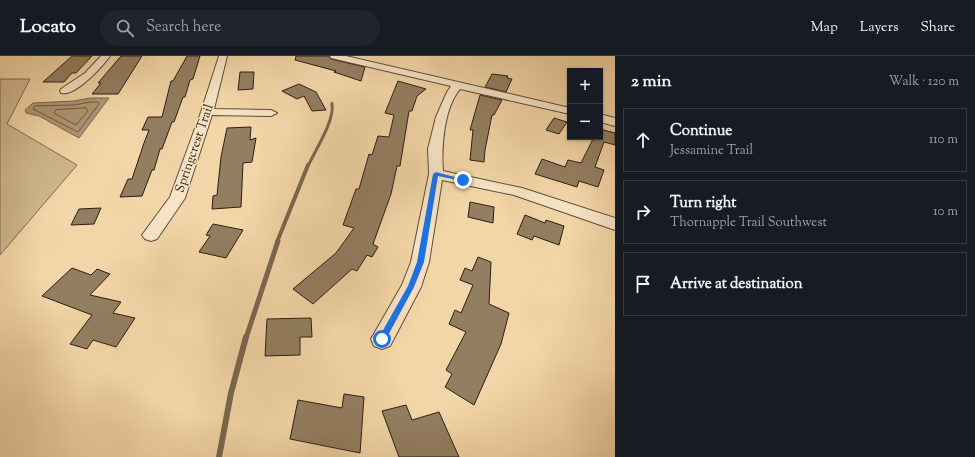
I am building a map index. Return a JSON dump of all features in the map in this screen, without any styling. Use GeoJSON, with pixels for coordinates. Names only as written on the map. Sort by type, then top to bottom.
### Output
{"type":"FeatureCollection","features":[{"type":"Feature","properties":{"kind":"street"},"geometry":{"type":"LineString","coordinates":[[65,92],[88,75],[106,56]]}},
{"type":"Feature","properties":{"kind":"street","name":"Springcrest Trail"},"geometry":{"type":"LineString","coordinates":[[151,235],[177,198],[207,112],[223,56]]}},
{"type":"Feature","properties":{"kind":"street"},"geometry":{"type":"LineString","coordinates":[[334,56],[567,110]]}},
{"type":"Feature","properties":{"kind":"street"},"geometry":{"type":"LineString","coordinates":[[382,339],[411,287],[420,262],[436,174],[435,149],[442,117],[452,92],[458,85]]}},
{"type":"Feature","properties":{"kind":"street"},"geometry":{"type":"LineString","coordinates":[[207,112],[270,113]]}},
{"type":"Feature","properties":{"kind":"street"},"geometry":{"type":"LineString","coordinates":[[603,119],[615,122]]}},
{"type":"Feature","properties":{"kind":"street"},"geometry":{"type":"LineString","coordinates":[[436,174],[517,191],[615,224]]}},
{"type":"Feature","properties":{"kind":"shaded area"},"geometry":{"type":"Polygon","coordinates":[[[0,79],[30,79],[7,124],[77,165],[0,255],[0,79]]]}},
{"type":"Feature","properties":{"kind":"water"},"geometry":{"type":"Polygon","coordinates":[[[90,98],[109,98],[79,138],[39,116],[26,113],[25,110],[33,103],[74,101],[90,98]]]}},
{"type":"Feature","properties":{"kind":"building"},"geometry":{"type":"Polygon","coordinates":[[[72,56],[92,56],[76,73],[72,73],[64,82],[43,82],[72,56]]]}},
{"type":"Feature","properties":{"kind":"building"},"geometry":{"type":"Polygon","coordinates":[[[121,56],[142,56],[118,94],[92,94],[101,83],[98,83],[121,56]]]}},
{"type":"Feature","properties":{"kind":"building"},"geometry":{"type":"Polygon","coordinates":[[[187,56],[200,56],[193,79],[190,80],[185,97],[183,97],[162,149],[160,149],[154,170],[152,170],[142,196],[120,197],[128,179],[132,179],[149,130],[142,130],[148,117],[162,117],[171,81],[173,81],[187,56]]]}},
{"type":"Feature","properties":{"kind":"building"},"geometry":{"type":"Polygon","coordinates":[[[296,56],[329,56],[331,59],[365,67],[361,81],[334,72],[336,71],[295,60],[296,56]]]}},
{"type":"Feature","properties":{"kind":"building"},"geometry":{"type":"Polygon","coordinates":[[[240,72],[254,72],[253,89],[238,90],[240,72]]]}},
{"type":"Feature","properties":{"kind":"building"},"geometry":{"type":"Polygon","coordinates":[[[492,74],[508,76],[507,78],[512,79],[506,92],[485,87],[492,74]]]}},
{"type":"Feature","properties":{"kind":"building"},"geometry":{"type":"Polygon","coordinates":[[[398,81],[426,89],[417,96],[412,111],[409,111],[400,166],[397,166],[391,194],[373,244],[378,247],[372,257],[367,255],[357,271],[352,269],[313,304],[293,289],[336,253],[354,228],[343,225],[356,189],[359,189],[369,154],[372,155],[378,136],[389,137],[394,115],[385,113],[398,81]]]}},
{"type":"Feature","properties":{"kind":"building"},"geometry":{"type":"Polygon","coordinates":[[[299,84],[316,92],[326,110],[312,111],[304,96],[297,99],[282,91],[299,84]]]}},
{"type":"Feature","properties":{"kind":"building"},"geometry":{"type":"Polygon","coordinates":[[[480,95],[502,100],[494,115],[492,115],[484,162],[470,160],[473,130],[470,130],[480,95]]]}},
{"type":"Feature","properties":{"kind":"building"},"geometry":{"type":"Polygon","coordinates":[[[554,118],[567,122],[559,134],[546,130],[554,118]]]}},
{"type":"Feature","properties":{"kind":"building"},"geometry":{"type":"Polygon","coordinates":[[[251,127],[250,140],[256,138],[252,162],[243,163],[241,207],[212,209],[213,196],[217,195],[221,157],[227,128],[251,127]]]}},
{"type":"Feature","properties":{"kind":"building"},"geometry":{"type":"Polygon","coordinates":[[[603,130],[615,133],[615,145],[604,142],[595,167],[604,170],[598,187],[579,181],[577,187],[535,174],[542,159],[565,167],[568,160],[581,163],[592,140],[603,140],[603,130]]]}},
{"type":"Feature","properties":{"kind":"building"},"geometry":{"type":"Polygon","coordinates":[[[470,202],[494,207],[493,223],[468,217],[470,202]]]}},
{"type":"Feature","properties":{"kind":"building"},"geometry":{"type":"Polygon","coordinates":[[[101,208],[94,224],[71,225],[79,209],[101,208]]]}},
{"type":"Feature","properties":{"kind":"building"},"geometry":{"type":"Polygon","coordinates":[[[525,215],[545,223],[546,220],[564,226],[559,245],[534,236],[532,240],[517,234],[525,215]]]}},
{"type":"Feature","properties":{"kind":"building"},"geometry":{"type":"Polygon","coordinates":[[[213,224],[243,230],[226,258],[199,252],[210,236],[206,235],[213,224]]]}},
{"type":"Feature","properties":{"kind":"building"},"geometry":{"type":"Polygon","coordinates":[[[478,257],[491,262],[489,304],[509,313],[501,344],[474,405],[445,387],[452,374],[446,370],[466,332],[449,324],[455,310],[461,313],[473,285],[460,280],[465,268],[472,271],[478,257]]]}},
{"type":"Feature","properties":{"kind":"building"},"geometry":{"type":"Polygon","coordinates":[[[72,268],[91,275],[97,269],[110,274],[90,295],[121,302],[113,313],[135,318],[116,347],[93,340],[87,349],[70,344],[92,315],[42,296],[72,268]]]}},
{"type":"Feature","properties":{"kind":"building"},"geometry":{"type":"Polygon","coordinates":[[[311,318],[312,337],[300,337],[300,355],[265,356],[267,319],[311,318]]]}},
{"type":"Feature","properties":{"kind":"building"},"geometry":{"type":"Polygon","coordinates":[[[344,394],[364,397],[360,453],[290,439],[298,400],[342,408],[344,394]]]}},
{"type":"Feature","properties":{"kind":"building"},"geometry":{"type":"Polygon","coordinates":[[[406,405],[412,420],[439,412],[459,457],[399,457],[382,411],[406,405]]]}},
{"type":"Feature","properties":{"kind":"waterway"},"geometry":{"type":"LineString","coordinates":[[308,166],[328,127],[332,111],[332,103]]}},
{"type":"Feature","properties":{"kind":"waterway"},"geometry":{"type":"LineString","coordinates":[[277,242],[308,165]]}},
{"type":"Feature","properties":{"kind":"waterway"},"geometry":{"type":"LineString","coordinates":[[246,338],[278,241]]}},
{"type":"Feature","properties":{"kind":"waterway"},"geometry":{"type":"LineString","coordinates":[[219,457],[231,393],[246,337]]}},
{"type":"Feature","properties":{"kind":"route"},"geometry":{"type":"LineString","coordinates":[[382,339],[411,287],[420,262],[427,231],[436,174],[463,180]]}}]}
